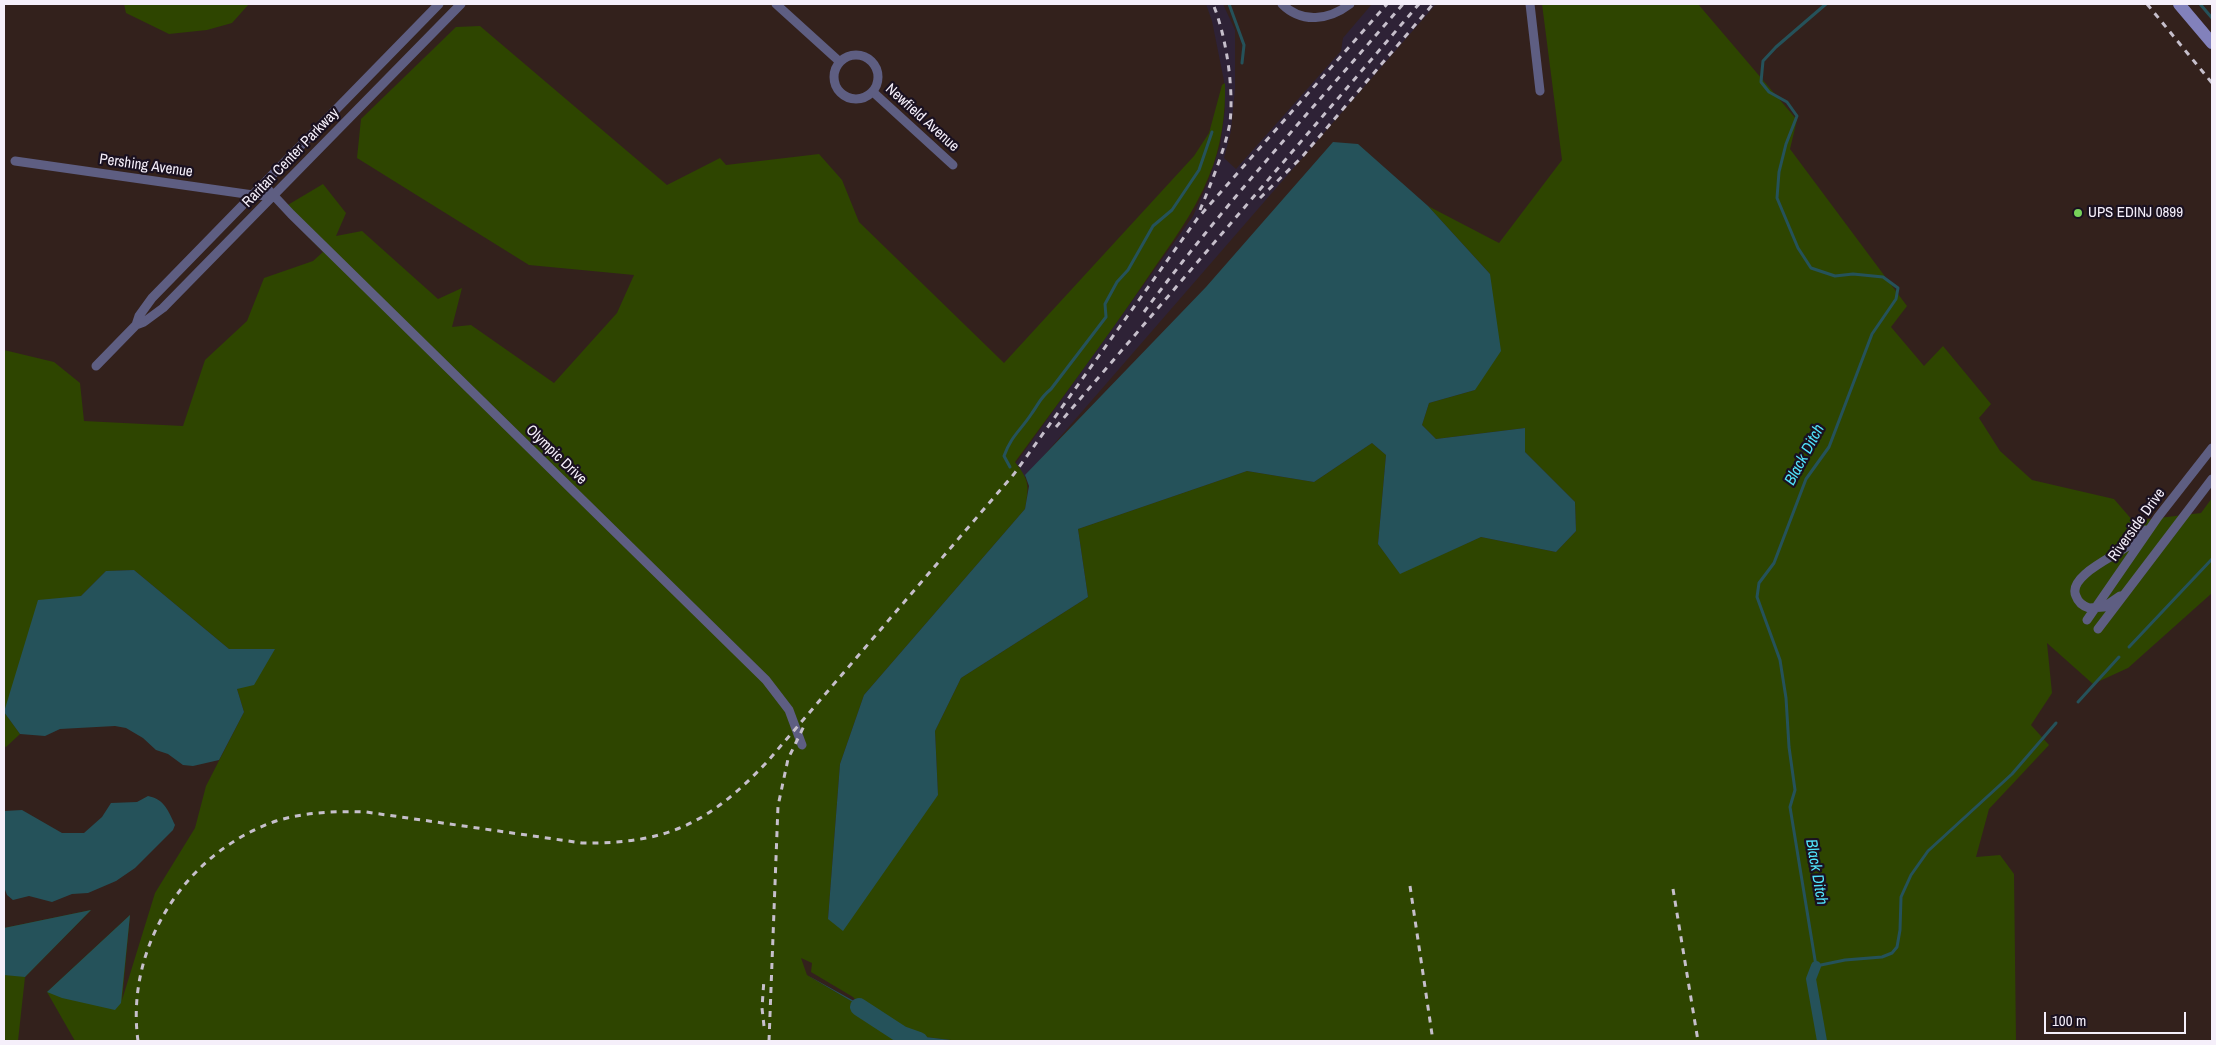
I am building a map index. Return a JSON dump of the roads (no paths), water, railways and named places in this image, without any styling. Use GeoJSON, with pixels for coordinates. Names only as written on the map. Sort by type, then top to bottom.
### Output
{"type":"FeatureCollection","features":[{"type":"Feature","properties":{"kind":"main road"},"geometry":{"type":"LineString","coordinates":[[2180,4],[2212,43]]}},
{"type":"Feature","properties":{"kind":"street","name":"Raritan Center Parkway"},"geometry":{"type":"LineString","coordinates":[[136,325],[139,316],[152,298],[439,4]]}},
{"type":"Feature","properties":{"kind":"street","name":"Raritan Center Parkway"},"geometry":{"type":"LineString","coordinates":[[96,366],[136,325],[151,318],[163,308],[461,4]]}},
{"type":"Feature","properties":{"kind":"street"},"geometry":{"type":"LineString","coordinates":[[776,4],[840,62]]}},
{"type":"Feature","properties":{"kind":"street"},"geometry":{"type":"LineString","coordinates":[[1282,4],[1294,13],[1310,18],[1322,18],[1350,4]]}},
{"type":"Feature","properties":{"kind":"street"},"geometry":{"type":"LineString","coordinates":[[1530,4],[1540,91]]}},
{"type":"Feature","properties":{"kind":"street","name":"Newfield Avenue"},"geometry":{"type":"LineString","coordinates":[[855,55],[871,61],[876,68],[878,77],[877,87],[873,92],[858,100],[848,98],[840,93],[834,78],[835,70],[840,62],[855,55]]}},
{"type":"Feature","properties":{"kind":"street","name":"Newfield Avenue"},"geometry":{"type":"LineString","coordinates":[[873,92],[953,165]]}},
{"type":"Feature","properties":{"kind":"street","name":"Pershing Avenue"},"geometry":{"type":"LineString","coordinates":[[15,161],[253,195],[273,196]]}},
{"type":"Feature","properties":{"kind":"street","name":"Olympic Drive"},"geometry":{"type":"LineString","coordinates":[[263,184],[273,196],[766,680],[790,710],[802,745]]}},
{"type":"Feature","properties":{"kind":"street","name":"Riverside Drive"},"geometry":{"type":"LineString","coordinates":[[2087,620],[2158,517],[2212,448]]}},
{"type":"Feature","properties":{"kind":"street","name":"Riverside Drive"},"geometry":{"type":"LineString","coordinates":[[2098,630],[2114,610],[2126,590],[2212,479]]}},
{"type":"Feature","properties":{"kind":"street"},"geometry":{"type":"LineString","coordinates":[[2126,590],[2110,604],[2094,609],[2086,607],[2078,601],[2074,591],[2076,582],[2086,573],[2133,542],[2158,517]]}},
{"type":"Feature","properties":{"kind":"waterway"},"geometry":{"type":"LineString","coordinates":[[1229,4],[1244,45],[1242,63]]}},
{"type":"Feature","properties":{"kind":"waterway","name":"Black Ditch"},"geometry":{"type":"LineString","coordinates":[[1826,4],[1776,47],[1763,61],[1761,82],[1769,92],[1787,102],[1797,116],[1786,144],[1779,172],[1777,198],[1798,248],[1811,268],[1835,276],[1853,274],[1883,277],[1898,288],[1896,299],[1872,334],[1829,447],[1806,479],[1774,563],[1759,583],[1757,597],[1780,660],[1786,698],[1789,747],[1795,790],[1790,807],[1816,966],[1845,960],[1882,957],[1892,953],[1897,947],[1900,930],[1901,897],[1911,875],[1928,851],[2012,774],[2056,723]]}},
{"type":"Feature","properties":{"kind":"waterway"},"geometry":{"type":"LineString","coordinates":[[2200,4],[2212,18]]}},
{"type":"Feature","properties":{"kind":"waterway"},"geometry":{"type":"LineString","coordinates":[[1010,467],[1004,456],[1016,433],[1106,317],[1105,304],[1117,282],[1128,270],[1153,226],[1172,210],[1199,170],[1212,132]]}},
{"type":"Feature","properties":{"kind":"waterway"},"geometry":{"type":"LineString","coordinates":[[2129,647],[2212,559]]}},
{"type":"Feature","properties":{"kind":"waterway"},"geometry":{"type":"LineString","coordinates":[[2078,702],[2119,657]]}},
{"type":"Feature","properties":{"kind":"waterway","name":"Black Ditch"},"geometry":{"type":"LineString","coordinates":[[1816,966],[1811,979],[1822,1041]]}},
{"type":"Feature","properties":{"kind":"waterway"},"geometry":{"type":"LineString","coordinates":[[859,1007],[902,1035],[919,1041]]}},
{"type":"Feature","properties":{"kind":"railway"},"geometry":{"type":"LineString","coordinates":[[1200,210],[1225,143],[1231,108],[1228,62],[1222,31],[1213,4]]}},
{"type":"Feature","properties":{"kind":"railway"},"geometry":{"type":"LineString","coordinates":[[138,1041],[137,1006],[141,971],[152,938],[168,907],[189,879],[215,855],[244,835],[276,821],[321,813],[366,812],[582,843],[612,842],[663,834],[685,826],[706,815],[726,801],[767,762],[1014,474],[1197,219],[1387,4]]}},
{"type":"Feature","properties":{"kind":"railway"},"geometry":{"type":"LineString","coordinates":[[1144,312],[1238,194],[1403,4]]}},
{"type":"Feature","properties":{"kind":"railway"},"geometry":{"type":"LineString","coordinates":[[1056,427],[1419,4]]}},
{"type":"Feature","properties":{"kind":"railway"},"geometry":{"type":"LineString","coordinates":[[1260,198],[1301,158],[1433,4]]}},
{"type":"Feature","properties":{"kind":"railway"},"geometry":{"type":"LineString","coordinates":[[2147,4],[2212,83]]}},
{"type":"Feature","properties":{"kind":"railway"},"geometry":{"type":"LineString","coordinates":[[769,1041],[778,806],[788,759],[804,726]]}},
{"type":"Feature","properties":{"kind":"railway"},"geometry":{"type":"LineString","coordinates":[[1410,886],[1433,1041]]}},
{"type":"Feature","properties":{"kind":"railway"},"geometry":{"type":"LineString","coordinates":[[1673,889],[1698,1041]]}},
{"type":"Feature","properties":{"kind":"railway"},"geometry":{"type":"LineString","coordinates":[[764,979],[762,1008],[764,1026]]}},
{"type":"Feature","properties":{"kind":"place","name":"UPS EDINJ 0899"},"geometry":{"type":"Point","coordinates":[2078,213]}}]}
